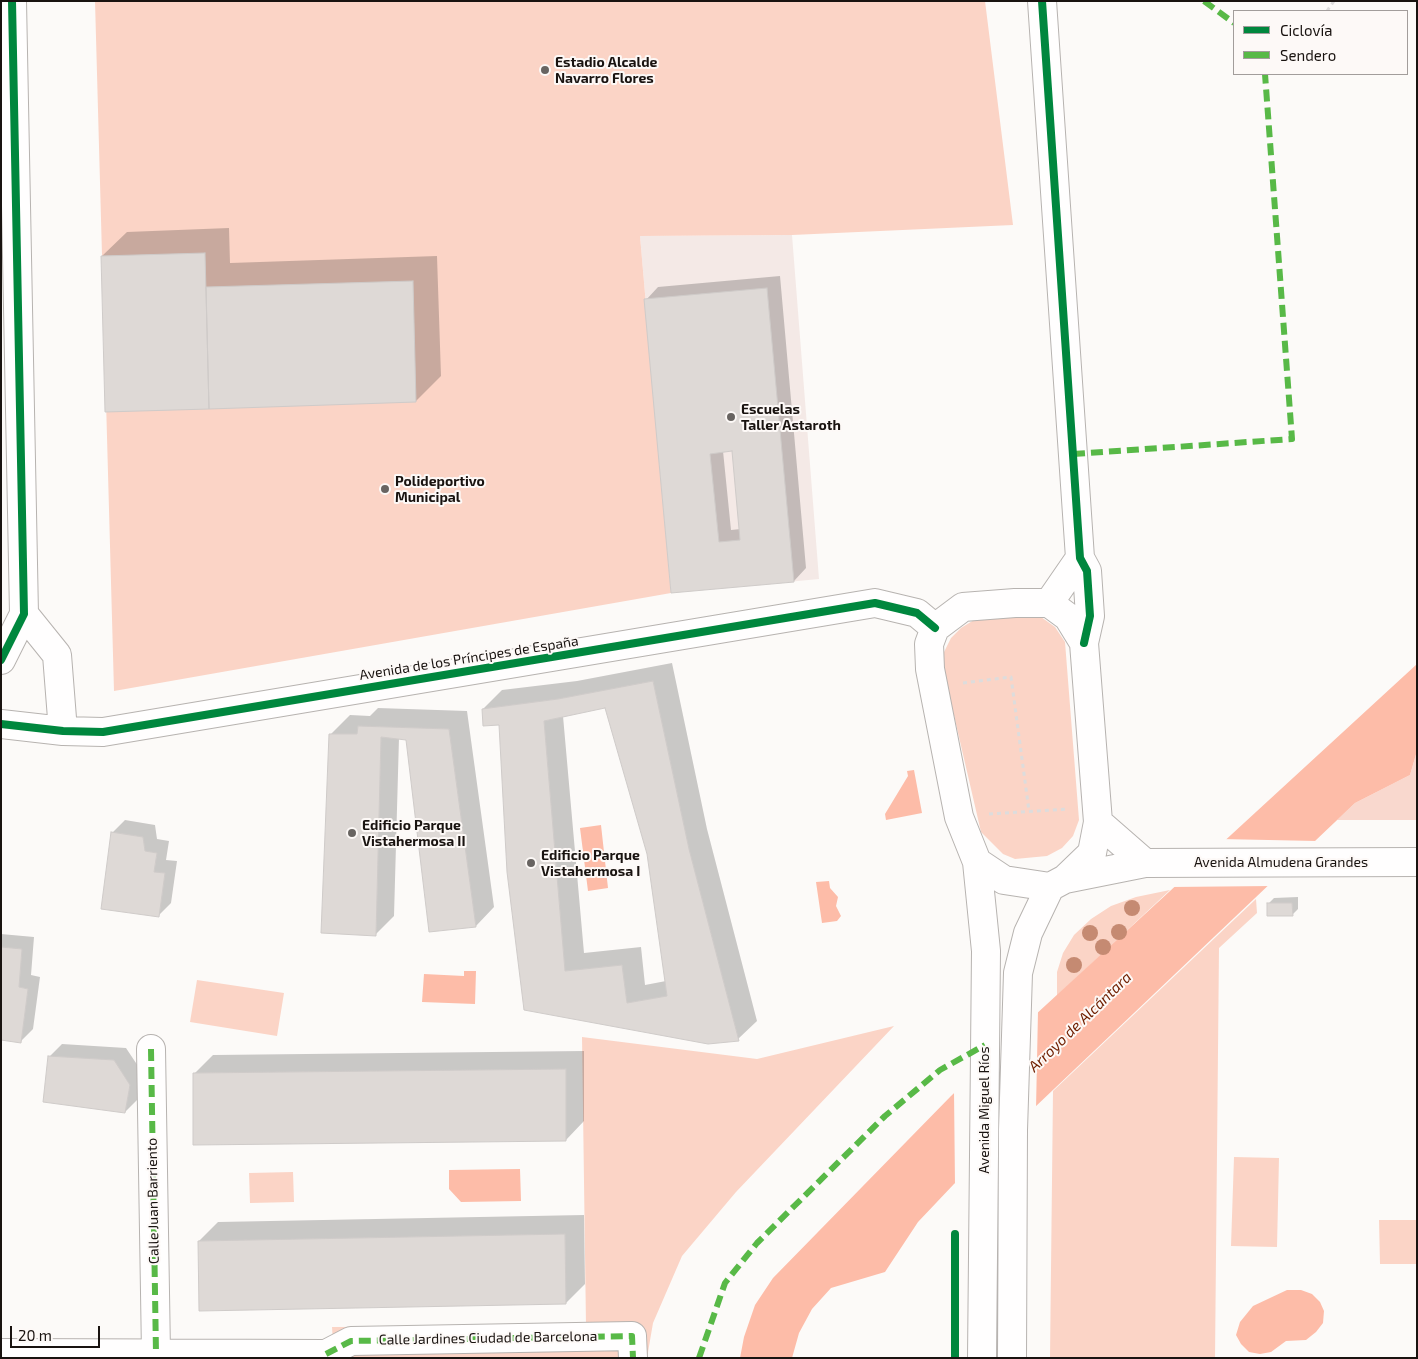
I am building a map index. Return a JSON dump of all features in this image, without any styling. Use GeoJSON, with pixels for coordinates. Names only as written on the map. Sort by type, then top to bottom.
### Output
{"type":"FeatureCollection","features":[{"type":"Feature","properties":{"kind":"street"},"geometry":{"type":"LineString","coordinates":[[1,660],[24,614],[11,405],[12,1]]}},
{"type":"Feature","properties":{"kind":"street"},"geometry":{"type":"LineString","coordinates":[[1012,1358],[1013,1130],[1018,974],[1028,933],[1058,883],[1092,853],[1098,822],[1084,643],[1090,616],[1087,571],[1080,558],[1042,1]]}},
{"type":"Feature","properties":{"kind":"street"},"geometry":{"type":"LineString","coordinates":[[1049,604],[1080,558]]}},
{"type":"Feature","properties":{"kind":"street"},"geometry":{"type":"LineString","coordinates":[[935,628],[963,607],[1015,603],[1049,604],[1068,617],[1084,643]]}},
{"type":"Feature","properties":{"kind":"street","name":"Avenida de los Príncipes de España"},"geometry":{"type":"LineString","coordinates":[[1,724],[63,731],[103,732],[875,604],[917,613],[935,628]]}},
{"type":"Feature","properties":{"kind":"street"},"geometry":{"type":"LineString","coordinates":[[24,614],[57,655],[63,731]]}},
{"type":"Feature","properties":{"kind":"street","name":"Avenida Miguel Ríos"},"geometry":{"type":"LineString","coordinates":[[935,628],[929,644],[930,668],[959,817],[977,862],[986,951],[982,1358]]}},
{"type":"Feature","properties":{"kind":"street"},"geometry":{"type":"LineString","coordinates":[[1098,822],[1145,863]]}},
{"type":"Feature","properties":{"kind":"street","name":"Avenida Almudena Grandes"},"geometry":{"type":"LineString","coordinates":[[977,862],[1004,880],[1058,883],[1145,863],[1417,862]]}},
{"type":"Feature","properties":{"kind":"street","name":"Calle Juan Barriento"},"geometry":{"type":"LineString","coordinates":[[151,1049],[156,1353]]}},
{"type":"Feature","properties":{"kind":"street","name":"Calle Jardines Ciudad de Barcelona"},"geometry":{"type":"LineString","coordinates":[[326,1356],[351,1341],[632,1336],[633,1358]]}},
{"type":"Feature","properties":{"kind":"street"},"geometry":{"type":"LineString","coordinates":[[1,1353],[326,1356]]}},
{"type":"Feature","properties":{"kind":"path"},"geometry":{"type":"LineString","coordinates":[[957,684],[1011,677],[1029,812]]}},
{"type":"Feature","properties":{"kind":"path"},"geometry":{"type":"LineString","coordinates":[[986,815],[1068,809]]}},
{"type":"Feature","properties":{"kind":"shaded area"},"geometry":{"type":"Polygon","coordinates":[[[95,1],[985,1],[1013,225],[792,235],[640,236],[671,593],[114,691],[95,1]]]}},
{"type":"Feature","properties":{"kind":"shaded area","name":"Escuelas Taller Astaroth"},"geometry":{"type":"Polygon","coordinates":[[[792,235],[819,579],[671,593],[640,236],[792,235]]]}},
{"type":"Feature","properties":{"kind":"shaded area"},"geometry":{"type":"Polygon","coordinates":[[[1025,614],[1041,617],[1055,627],[1065,642],[1079,820],[1073,836],[1062,848],[1047,856],[1015,859],[1003,854],[981,832],[943,668],[944,652],[951,638],[961,628],[974,620],[1025,614]]]}},
{"type":"Feature","properties":{"kind":"shaded area"},"geometry":{"type":"Polygon","coordinates":[[[1417,751],[1417,820],[1337,820],[1355,803],[1410,775],[1417,751]]]}},
{"type":"Feature","properties":{"kind":"shaded area"},"geometry":{"type":"Polygon","coordinates":[[[1170,890],[1057,996],[1057,972],[1063,953],[1074,935],[1091,919],[1111,906],[1136,897],[1170,890]]]}},
{"type":"Feature","properties":{"kind":"shaded area"},"geometry":{"type":"Polygon","coordinates":[[[1256,899],[1257,913],[1219,948],[1215,1358],[1050,1358],[1053,1091],[1256,899]]]}},
{"type":"Feature","properties":{"kind":"shaded area"},"geometry":{"type":"Polygon","coordinates":[[[197,980],[284,993],[277,1036],[190,1022],[197,980]]]}},
{"type":"Feature","properties":{"kind":"shaded area"},"geometry":{"type":"Polygon","coordinates":[[[894,1026],[736,1192],[682,1256],[653,1323],[647,1358],[334,1358],[332,1327],[586,1326],[582,1037],[757,1059],[894,1026]]]}},
{"type":"Feature","properties":{"kind":"shaded area"},"geometry":{"type":"Polygon","coordinates":[[[1234,1157],[1279,1158],[1277,1247],[1231,1246],[1234,1157]]]}},
{"type":"Feature","properties":{"kind":"shaded area"},"geometry":{"type":"Polygon","coordinates":[[[293,1172],[294,1202],[250,1203],[249,1173],[293,1172]]]}},
{"type":"Feature","properties":{"kind":"shaded area"},"geometry":{"type":"Polygon","coordinates":[[[1379,1220],[1417,1220],[1417,1264],[1380,1264],[1379,1220]]]}},
{"type":"Feature","properties":{"kind":"water","name":"Arroyo de Alcántara"},"geometry":{"type":"Polygon","coordinates":[[[1417,664],[1417,751],[1410,775],[1355,803],[954,1184],[918,1222],[885,1272],[831,1288],[812,1309],[799,1333],[792,1358],[740,1358],[744,1337],[755,1305],[773,1278],[951,1096],[1034,1016],[1417,664]]]}},
{"type":"Feature","properties":{"kind":"water"},"geometry":{"type":"Polygon","coordinates":[[[914,770],[922,813],[886,820],[885,814],[908,776],[907,771],[914,770]]]}},
{"type":"Feature","properties":{"kind":"water"},"geometry":{"type":"Polygon","coordinates":[[[601,825],[608,888],[588,891],[580,828],[601,825]]]}},
{"type":"Feature","properties":{"kind":"water"},"geometry":{"type":"Polygon","coordinates":[[[829,881],[830,888],[838,897],[836,906],[841,916],[837,921],[822,923],[816,882],[829,881]]]}},
{"type":"Feature","properties":{"kind":"water"},"geometry":{"type":"Polygon","coordinates":[[[464,971],[476,971],[475,1004],[422,1002],[424,974],[464,976],[464,971]]]}},
{"type":"Feature","properties":{"kind":"water"},"geometry":{"type":"Polygon","coordinates":[[[520,1169],[521,1201],[461,1202],[449,1189],[449,1170],[520,1169]]]}},
{"type":"Feature","properties":{"kind":"water"},"geometry":{"type":"Polygon","coordinates":[[[1287,1290],[1301,1290],[1312,1294],[1320,1302],[1324,1311],[1323,1323],[1306,1340],[1286,1341],[1271,1352],[1260,1354],[1249,1352],[1236,1335],[1240,1322],[1253,1306],[1287,1290]]]}},
{"type":"Feature","properties":{"kind":"pier"},"geometry":{"type":"Polygon","coordinates":[[[1220,839],[1317,841],[1271,886],[1170,887],[1220,839]]]}},
{"type":"Feature","properties":{"kind":"pier"},"geometry":{"type":"Polygon","coordinates":[[[1038,1011],[1036,1109],[955,1185],[954,1091],[1038,1011]]]}},
{"type":"Feature","properties":{"kind":"building"},"geometry":{"type":"Polygon","coordinates":[[[205,253],[209,409],[105,412],[101,256],[205,253]]]}},
{"type":"Feature","properties":{"kind":"building"},"geometry":{"type":"Polygon","coordinates":[[[413,281],[416,402],[209,409],[206,287],[413,281]]]}},
{"type":"Feature","properties":{"kind":"building","name":"Escuelas Taller Astaroth"},"geometry":{"type":"Polygon","coordinates":[[[767,288],[794,582],[671,593],[644,299],[767,288]],[[732,451],[710,454],[719,542],[740,540],[732,451]]]}},
{"type":"Feature","properties":{"kind":"building","name":"Edificio Parque Vistahermosa I"},"geometry":{"type":"Polygon","coordinates":[[[653,681],[689,849],[739,1041],[708,1044],[524,1010],[507,872],[499,725],[483,726],[482,709],[558,699],[653,681]],[[605,708],[544,721],[565,971],[622,965],[627,1003],[667,996],[647,854],[605,708]]]}},
{"type":"Feature","properties":{"kind":"building","name":"Edificio Parque Vistahermosa II"},"geometry":{"type":"Polygon","coordinates":[[[358,726],[449,729],[476,927],[429,932],[406,740],[381,737],[376,936],[321,933],[329,734],[357,734],[358,726]]]}},
{"type":"Feature","properties":{"kind":"building"},"geometry":{"type":"Polygon","coordinates":[[[111,832],[143,837],[145,851],[157,853],[154,872],[165,873],[159,917],[101,909],[111,832]]]}},
{"type":"Feature","properties":{"kind":"building"},"geometry":{"type":"Polygon","coordinates":[[[1267,903],[1292,903],[1293,916],[1267,916],[1267,903]]]}},
{"type":"Feature","properties":{"kind":"building"},"geometry":{"type":"Polygon","coordinates":[[[1,947],[22,949],[19,987],[28,989],[21,1043],[1,1040],[1,947]]]}},
{"type":"Feature","properties":{"kind":"building"},"geometry":{"type":"Polygon","coordinates":[[[48,1056],[114,1060],[130,1085],[125,1113],[43,1102],[48,1056]]]}},
{"type":"Feature","properties":{"kind":"building"},"geometry":{"type":"Polygon","coordinates":[[[566,1069],[566,1141],[193,1145],[193,1073],[566,1069]]]}},
{"type":"Feature","properties":{"kind":"building"},"geometry":{"type":"Polygon","coordinates":[[[565,1234],[566,1304],[199,1311],[198,1241],[565,1234]]]}},
{"type":"Feature","properties":{"kind":"marked path"},"geometry":{"type":"LineString","coordinates":[[1204,1],[1233,22]]}},
{"type":"Feature","properties":{"kind":"marked path"},"geometry":{"type":"LineString","coordinates":[[1073,454],[1292,439],[1265,75]]}},
{"type":"Feature","properties":{"kind":"marked path"},"geometry":{"type":"LineString","coordinates":[[699,1358],[725,1283],[757,1243],[885,1116],[940,1070],[985,1045]]}},
{"type":"Feature","properties":{"kind":"marked path"},"geometry":{"type":"LineString","coordinates":[[151,1049],[156,1353]]}},
{"type":"Feature","properties":{"kind":"marked path"},"geometry":{"type":"LineString","coordinates":[[326,1354],[351,1341],[632,1336],[633,1358]]}},
{"type":"Feature","properties":{"kind":"cycle path"},"geometry":{"type":"LineString","coordinates":[[1,660],[24,614],[12,1]]}},
{"type":"Feature","properties":{"kind":"cycle path"},"geometry":{"type":"LineString","coordinates":[[1042,1],[1080,558],[1087,571],[1090,616],[1084,643]]}},
{"type":"Feature","properties":{"kind":"cycle path"},"geometry":{"type":"LineString","coordinates":[[1,724],[63,731],[103,732],[875,603],[917,613],[935,628]]}},
{"type":"Feature","properties":{"kind":"cycle path"},"geometry":{"type":"LineString","coordinates":[[955,1234],[955,1358]]}},
{"type":"Feature","properties":{"kind":"place","name":"Estadio Alcalde Navarro Flores"},"geometry":{"type":"Point","coordinates":[545,70]}},
{"type":"Feature","properties":{"kind":"place","name":"Escuelas Taller Astaroth"},"geometry":{"type":"Point","coordinates":[731,417]}},
{"type":"Feature","properties":{"kind":"place","name":"Polideportivo Municipal"},"geometry":{"type":"Point","coordinates":[385,489]}},
{"type":"Feature","properties":{"kind":"place","name":"Edificio Parque Vistahermosa II"},"geometry":{"type":"Point","coordinates":[352,833]}},
{"type":"Feature","properties":{"kind":"place","name":"Edificio Parque Vistahermosa I"},"geometry":{"type":"Point","coordinates":[531,863]}}]}
